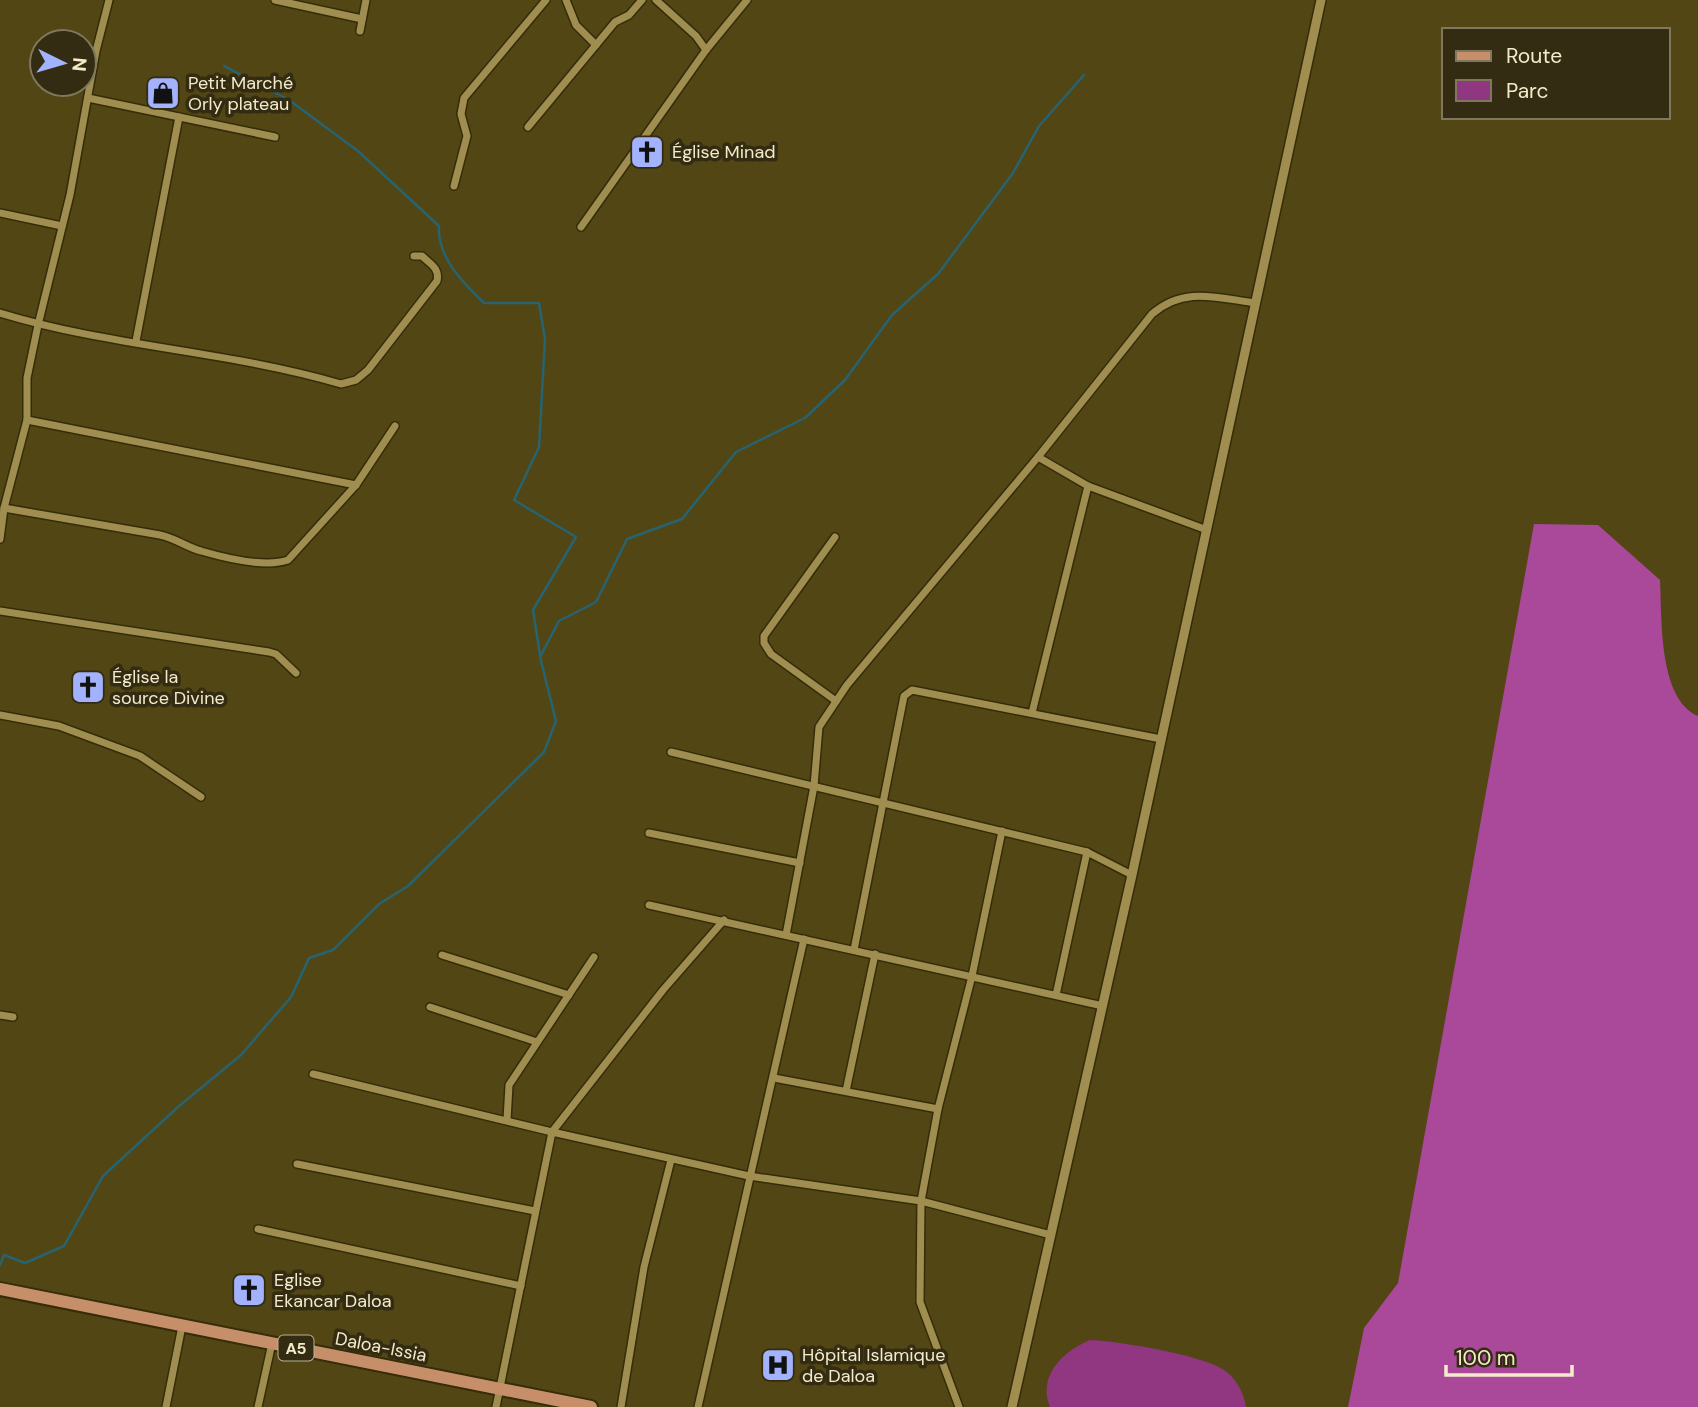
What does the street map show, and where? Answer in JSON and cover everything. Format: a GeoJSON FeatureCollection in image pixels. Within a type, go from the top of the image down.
{"type":"FeatureCollection","features":[{"type":"Feature","properties":{"kind":"main road","name":"Daloa-Issia"},"geometry":{"type":"LineString","coordinates":[[0,1289],[591,1407]]}},
{"type":"Feature","properties":{"kind":"street"},"geometry":{"type":"LineString","coordinates":[[98,43],[109,0]]}},
{"type":"Feature","properties":{"kind":"street"},"geometry":{"type":"LineString","coordinates":[[275,0],[362,19]]}},
{"type":"Feature","properties":{"kind":"street"},"geometry":{"type":"LineString","coordinates":[[359,31],[366,0]]}},
{"type":"Feature","properties":{"kind":"street"},"geometry":{"type":"LineString","coordinates":[[454,186],[467,136],[461,114],[464,98],[546,0]]}},
{"type":"Feature","properties":{"kind":"street"},"geometry":{"type":"LineString","coordinates":[[566,0],[576,25],[596,45]]}},
{"type":"Feature","properties":{"kind":"street"},"geometry":{"type":"LineString","coordinates":[[528,127],[615,22],[629,15],[642,0]]}},
{"type":"Feature","properties":{"kind":"street"},"geometry":{"type":"LineString","coordinates":[[656,0],[695,36],[706,50]]}},
{"type":"Feature","properties":{"kind":"street"},"geometry":{"type":"LineString","coordinates":[[581,227],[706,50],[747,0]]}},
{"type":"Feature","properties":{"kind":"street"},"geometry":{"type":"LineString","coordinates":[[1012,1407],[1132,875],[1321,0]]}},
{"type":"Feature","properties":{"kind":"street"},"geometry":{"type":"LineString","coordinates":[[0,540],[4,508],[27,420],[27,378],[88,98],[275,137]]}},
{"type":"Feature","properties":{"kind":"street"},"geometry":{"type":"LineString","coordinates":[[136,341],[179,117]]}},
{"type":"Feature","properties":{"kind":"street"},"geometry":{"type":"LineString","coordinates":[[0,214],[62,226]]}},
{"type":"Feature","properties":{"kind":"street"},"geometry":{"type":"LineString","coordinates":[[0,313],[38,325],[136,341],[341,384],[356,380],[383,354],[437,281],[438,274],[434,266],[422,256],[414,256]]}},
{"type":"Feature","properties":{"kind":"street"},"geometry":{"type":"LineString","coordinates":[[786,935],[814,786],[819,727],[836,701],[1160,307],[1190,294],[1256,303]]}},
{"type":"Feature","properties":{"kind":"street"},"geometry":{"type":"LineString","coordinates":[[27,420],[356,485]]}},
{"type":"Feature","properties":{"kind":"street"},"geometry":{"type":"LineString","coordinates":[[4,508],[168,537],[199,550],[275,564],[288,559],[356,485],[395,426]]}},
{"type":"Feature","properties":{"kind":"street"},"geometry":{"type":"LineString","coordinates":[[1038,457],[1088,486],[1207,530]]}},
{"type":"Feature","properties":{"kind":"street"},"geometry":{"type":"LineString","coordinates":[[1032,713],[1088,486]]}},
{"type":"Feature","properties":{"kind":"street"},"geometry":{"type":"LineString","coordinates":[[835,537],[764,636],[771,654],[836,701]]}},
{"type":"Feature","properties":{"kind":"street"},"geometry":{"type":"LineString","coordinates":[[0,611],[269,652],[276,654],[296,673]]}},
{"type":"Feature","properties":{"kind":"street"},"geometry":{"type":"LineString","coordinates":[[854,950],[904,696],[912,690],[1161,739]]}},
{"type":"Feature","properties":{"kind":"street"},"geometry":{"type":"LineString","coordinates":[[0,715],[59,726],[141,756],[201,797]]}},
{"type":"Feature","properties":{"kind":"street"},"geometry":{"type":"LineString","coordinates":[[671,752],[1087,852],[1132,875]]}},
{"type":"Feature","properties":{"kind":"street"},"geometry":{"type":"LineString","coordinates":[[959,1407],[920,1302],[921,1201],[1002,831]]}},
{"type":"Feature","properties":{"kind":"street"},"geometry":{"type":"LineString","coordinates":[[649,833],[800,863]]}},
{"type":"Feature","properties":{"kind":"street"},"geometry":{"type":"LineString","coordinates":[[1056,995],[1087,852]]}},
{"type":"Feature","properties":{"kind":"street"},"geometry":{"type":"LineString","coordinates":[[649,905],[1103,1006]]}},
{"type":"Feature","properties":{"kind":"street"},"geometry":{"type":"LineString","coordinates":[[496,1407],[552,1132],[663,990],[724,920]]}},
{"type":"Feature","properties":{"kind":"street"},"geometry":{"type":"LineString","coordinates":[[698,1407],[804,939]]}},
{"type":"Feature","properties":{"kind":"street"},"geometry":{"type":"LineString","coordinates":[[846,1091],[875,954]]}},
{"type":"Feature","properties":{"kind":"street"},"geometry":{"type":"LineString","coordinates":[[442,955],[569,995]]}},
{"type":"Feature","properties":{"kind":"street"},"geometry":{"type":"LineString","coordinates":[[507,1120],[509,1085],[594,957]]}},
{"type":"Feature","properties":{"kind":"street"},"geometry":{"type":"LineString","coordinates":[[430,1007],[537,1042]]}},
{"type":"Feature","properties":{"kind":"street"},"geometry":{"type":"LineString","coordinates":[[0,1015],[13,1017]]}},
{"type":"Feature","properties":{"kind":"street"},"geometry":{"type":"LineString","coordinates":[[313,1074],[671,1160],[749,1176],[921,1201],[1051,1235]]}},
{"type":"Feature","properties":{"kind":"street"},"geometry":{"type":"LineString","coordinates":[[774,1078],[939,1109]]}},
{"type":"Feature","properties":{"kind":"street"},"geometry":{"type":"LineString","coordinates":[[621,1407],[644,1267],[671,1160]]}},
{"type":"Feature","properties":{"kind":"street"},"geometry":{"type":"LineString","coordinates":[[297,1164],[535,1211]]}},
{"type":"Feature","properties":{"kind":"street"},"geometry":{"type":"LineString","coordinates":[[258,1229],[521,1286]]}},
{"type":"Feature","properties":{"kind":"street"},"geometry":{"type":"LineString","coordinates":[[166,1407],[182,1326]]}},
{"type":"Feature","properties":{"kind":"street"},"geometry":{"type":"LineString","coordinates":[[258,1407],[272,1343]]}},
{"type":"Feature","properties":{"kind":"green space"},"geometry":{"type":"Polygon","coordinates":[[[1090,1340],[1159,1350],[1213,1364],[1228,1373],[1236,1382],[1246,1407],[1050,1407],[1047,1385],[1055,1366],[1071,1351],[1090,1340]]]}},
{"type":"Feature","properties":{"kind":"shaded area"},"geometry":{"type":"Polygon","coordinates":[[[1534,524],[1598,525],[1660,580],[1662,635],[1669,675],[1675,693],[1685,707],[1698,716],[1698,1407],[1348,1407],[1364,1328],[1398,1283],[1534,524]]]}},
{"type":"Feature","properties":{"kind":"waterway"},"geometry":{"type":"LineString","coordinates":[[224,66],[289,100],[358,151],[439,226],[439,237],[447,259],[460,278],[484,303],[539,303],[545,339],[539,447],[514,500],[576,537],[533,610],[540,655]]}},
{"type":"Feature","properties":{"kind":"waterway"},"geometry":{"type":"LineString","coordinates":[[0,1265],[4,1255],[25,1263],[64,1246],[103,1176],[178,1107],[241,1055],[291,997],[309,958],[333,950],[379,904],[408,886],[544,752],[556,721],[540,657],[559,621],[596,602],[627,539],[682,519],[736,452],[805,418],[845,380],[892,315],[938,274],[1013,173],[1039,126],[1084,75]]}},
{"type":"Feature","properties":{"kind":"place","name":"Petit Marché Orly plateau"},"geometry":{"type":"Point","coordinates":[163,93]}},
{"type":"Feature","properties":{"kind":"place","name":"Église Minad"},"geometry":{"type":"Point","coordinates":[647,152]}},
{"type":"Feature","properties":{"kind":"place","name":"Église la source Divine"},"geometry":{"type":"Point","coordinates":[88,687]}},
{"type":"Feature","properties":{"kind":"place","name":"Eglise Ekancar Daloa"},"geometry":{"type":"Point","coordinates":[249,1290]}},
{"type":"Feature","properties":{"kind":"place","name":"Hôpital Islamique de Daloa"},"geometry":{"type":"Point","coordinates":[778,1365]}}]}
